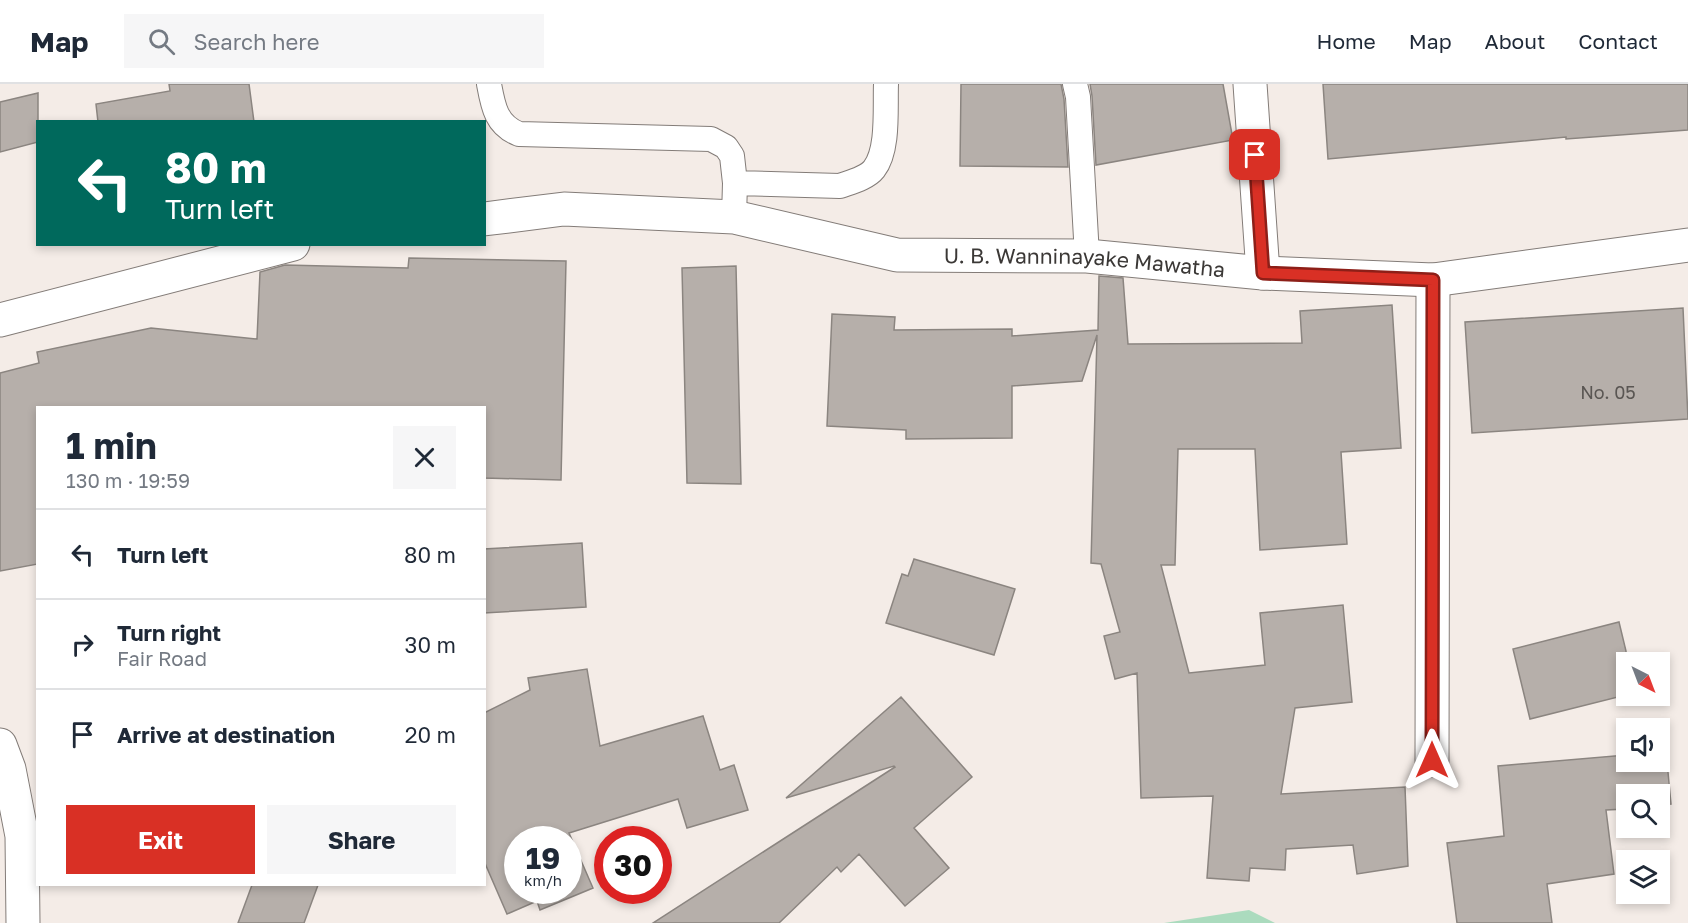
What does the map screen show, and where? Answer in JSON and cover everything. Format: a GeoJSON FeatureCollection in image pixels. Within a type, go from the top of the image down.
{"type":"FeatureCollection","features":[{"type":"Feature","properties":{"kind":"main road"},"geometry":{"type":"LineString","coordinates":[[1250,84],[1263,273]]}},
{"type":"Feature","properties":{"kind":"main road","name":"U. B. Wanninayake Mawatha"},"geometry":{"type":"LineString","coordinates":[[486,219],[564,209],[734,217],[897,255],[1087,256],[1263,273],[1433,280],[1688,245]]}},
{"type":"Feature","properties":{"kind":"main road"},"geometry":{"type":"LineString","coordinates":[[0,320],[285,246]]}},
{"type":"Feature","properties":{"kind":"main road"},"geometry":{"type":"LineString","coordinates":[[1432,760],[1433,280]]}},
{"type":"Feature","properties":{"kind":"main road"},"geometry":{"type":"LineString","coordinates":[[0,745],[9,769],[22,836],[23,923]]}},
{"type":"Feature","properties":{"kind":"lane"},"geometry":{"type":"LineString","coordinates":[[489,84],[493,109],[509,130],[519,134],[711,140],[726,147],[732,156],[735,183],[734,217]]}},
{"type":"Feature","properties":{"kind":"lane"},"geometry":{"type":"LineString","coordinates":[[735,183],[840,186],[873,171],[884,143],[886,84]]}},
{"type":"Feature","properties":{"kind":"lane"},"geometry":{"type":"LineString","coordinates":[[1075,84],[1078,96],[1087,256]]}},
{"type":"Feature","properties":{"kind":"green space"},"geometry":{"type":"Polygon","coordinates":[[[1249,910],[1275,923],[1164,923],[1249,910]]]}},
{"type":"Feature","properties":{"kind":"building"},"geometry":{"type":"Polygon","coordinates":[[[169,84],[249,84],[254,120],[98,120],[96,104],[170,91],[169,84]]]}},
{"type":"Feature","properties":{"kind":"building"},"geometry":{"type":"Polygon","coordinates":[[[961,84],[1061,84],[1068,167],[960,166],[961,84]]]}},
{"type":"Feature","properties":{"kind":"building"},"geometry":{"type":"Polygon","coordinates":[[[1090,84],[1223,84],[1233,140],[1096,165],[1090,84]]]}},
{"type":"Feature","properties":{"kind":"building"},"geometry":{"type":"Polygon","coordinates":[[[1323,84],[1688,84],[1688,130],[1566,139],[1566,137],[1328,159],[1323,84]]]}},
{"type":"Feature","properties":{"kind":"building"},"geometry":{"type":"Polygon","coordinates":[[[38,93],[36,143],[0,152],[0,102],[38,93]]]}},
{"type":"Feature","properties":{"kind":"building"},"geometry":{"type":"Polygon","coordinates":[[[409,258],[566,261],[561,480],[486,478],[486,406],[36,406],[36,564],[0,571],[0,373],[39,363],[37,352],[151,328],[257,339],[260,272],[285,265],[408,268],[409,258]]]}},
{"type":"Feature","properties":{"kind":"building"},"geometry":{"type":"Polygon","coordinates":[[[736,266],[741,484],[687,483],[682,268],[736,266]]]}},
{"type":"Feature","properties":{"kind":"building"},"geometry":{"type":"Polygon","coordinates":[[[1099,276],[1123,278],[1128,344],[1302,343],[1300,311],[1392,305],[1401,448],[1341,452],[1347,544],[1260,550],[1255,449],[1178,449],[1175,565],[1161,565],[1189,673],[1265,665],[1260,613],[1343,605],[1352,702],[1295,708],[1281,794],[1405,787],[1408,866],[1357,874],[1353,845],[1286,849],[1285,870],[1250,868],[1249,881],[1207,878],[1213,796],[1141,798],[1137,673],[1115,679],[1104,636],[1120,632],[1101,564],[1091,563],[1097,335],[1082,381],[1012,386],[1012,438],[906,439],[906,430],[827,426],[832,314],[895,317],[894,330],[1012,329],[1012,336],[1098,330],[1099,276]]]}},
{"type":"Feature","properties":{"kind":"building"},"geometry":{"type":"Polygon","coordinates":[[[1683,308],[1688,419],[1472,433],[1465,322],[1683,308]]]}},
{"type":"Feature","properties":{"kind":"building"},"geometry":{"type":"Polygon","coordinates":[[[582,543],[586,607],[486,613],[486,549],[582,543]]]}},
{"type":"Feature","properties":{"kind":"building"},"geometry":{"type":"Polygon","coordinates":[[[914,559],[1015,589],[994,655],[886,623],[902,574],[908,576],[914,559]]]}},
{"type":"Feature","properties":{"kind":"building"},"geometry":{"type":"Polygon","coordinates":[[[1619,622],[1626,652],[1616,652],[1616,698],[1530,719],[1513,649],[1619,622]]]}},
{"type":"Feature","properties":{"kind":"building"},"geometry":{"type":"Polygon","coordinates":[[[587,669],[600,746],[703,716],[720,770],[734,765],[748,810],[687,828],[678,799],[582,829],[582,826],[504,826],[504,904],[530,904],[507,914],[486,866],[486,712],[530,690],[528,678],[587,669]]]}},
{"type":"Feature","properties":{"kind":"building"},"geometry":{"type":"Polygon","coordinates":[[[901,697],[972,777],[914,828],[949,868],[905,906],[859,854],[841,872],[837,867],[779,923],[653,923],[895,767],[786,798],[901,697]]]}},
{"type":"Feature","properties":{"kind":"building"},"geometry":{"type":"Polygon","coordinates":[[[1616,756],[1616,772],[1668,772],[1669,784],[1616,784],[1616,810],[1606,810],[1614,874],[1547,884],[1552,923],[1457,923],[1447,843],[1504,836],[1498,766],[1616,756]]]}},
{"type":"Feature","properties":{"kind":"building"},"geometry":{"type":"Polygon","coordinates":[[[582,863],[593,888],[582,893],[582,863]]]}},
{"type":"Feature","properties":{"kind":"building"},"geometry":{"type":"Polygon","coordinates":[[[252,886],[318,886],[304,923],[238,923],[252,886]]]}},
{"type":"Feature","properties":{"kind":"building"},"geometry":{"type":"Polygon","coordinates":[[[538,904],[554,904],[540,910],[538,904]]]}},
{"type":"Feature","properties":{"kind":"route"},"geometry":{"type":"LineString","coordinates":[[1255,155],[1263,273],[1433,280],[1432,760]]}}]}
